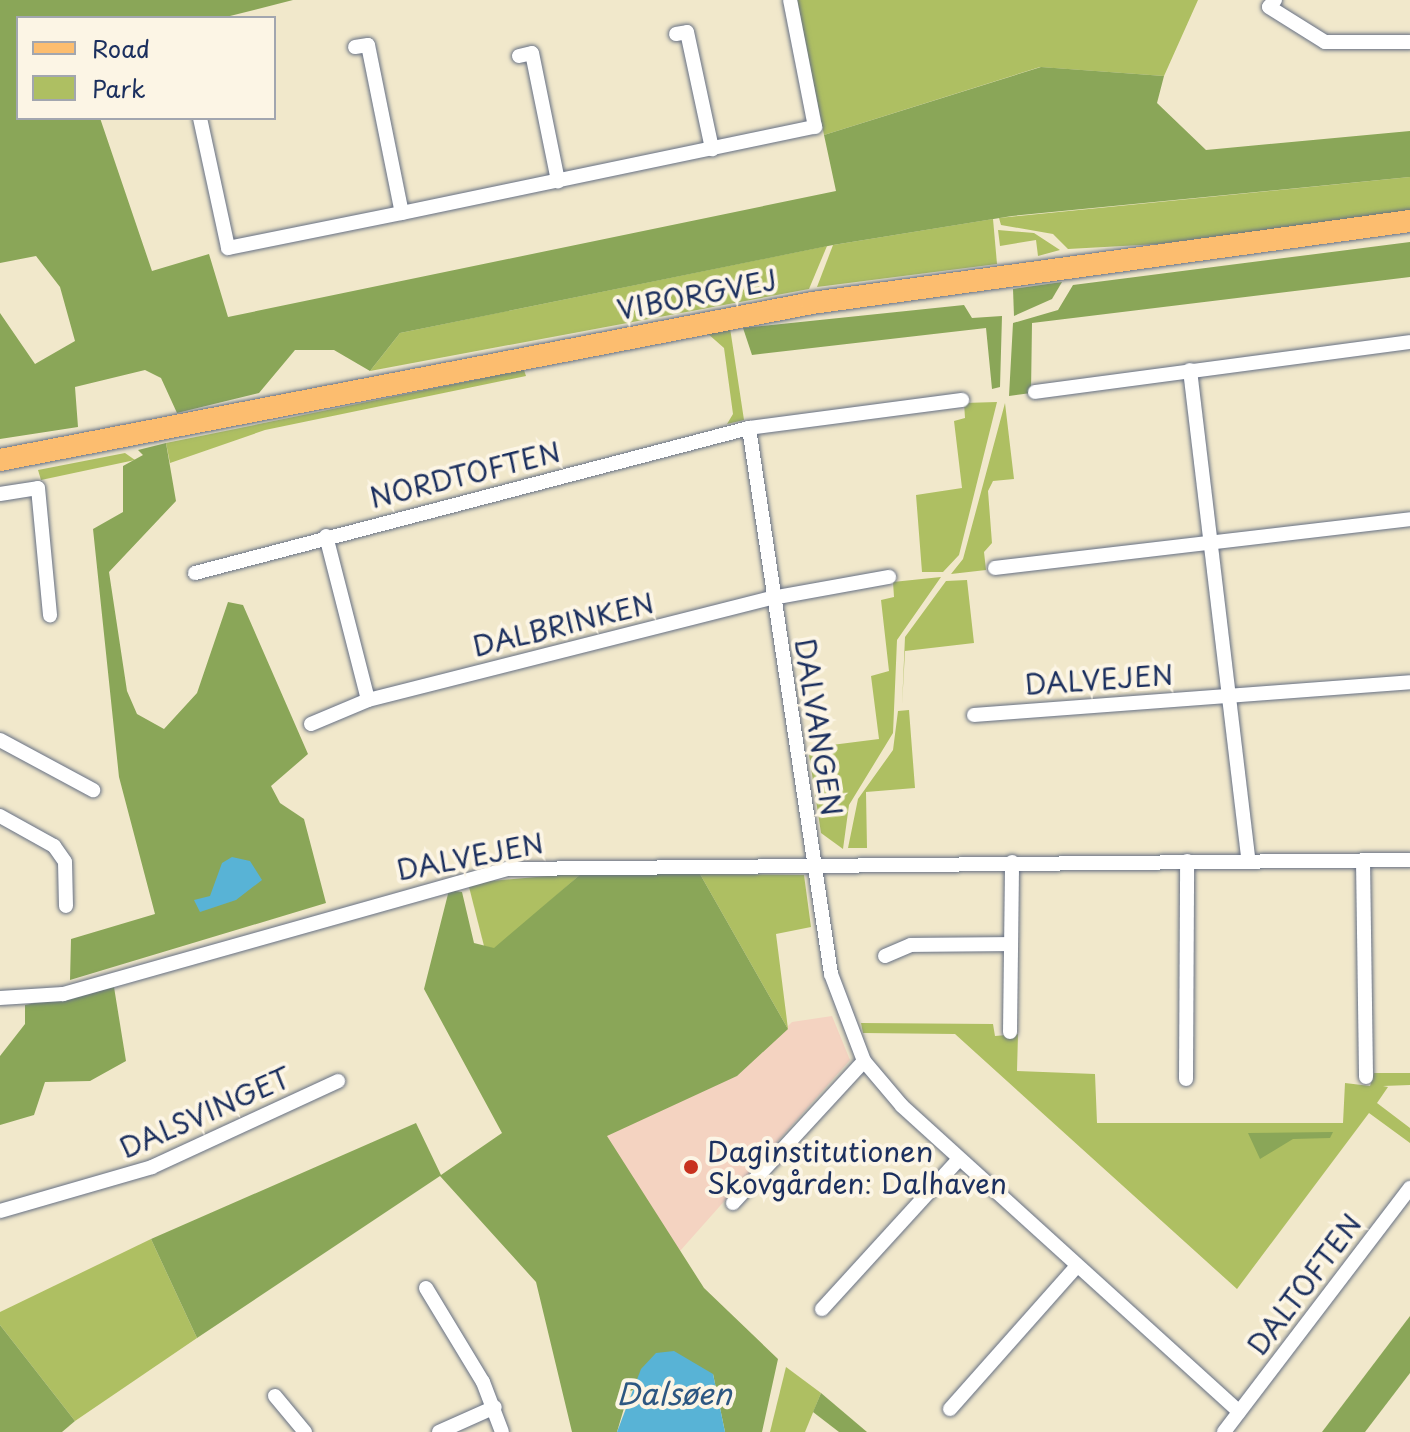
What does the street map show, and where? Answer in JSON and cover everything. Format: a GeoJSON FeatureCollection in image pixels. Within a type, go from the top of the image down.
{"type":"FeatureCollection","features":[{"type":"Feature","properties":{"kind":"main road","name":"VIBORGVEJ"},"geometry":{"type":"LineString","coordinates":[[0,460],[828,300],[1410,221]]}},
{"type":"Feature","properties":{"kind":"street"},"geometry":{"type":"LineString","coordinates":[[200,120],[228,248],[402,213],[815,127],[790,0]]}},
{"type":"Feature","properties":{"kind":"street"},"geometry":{"type":"LineString","coordinates":[[1275,0],[1269,7],[1325,42],[1410,42]]}},
{"type":"Feature","properties":{"kind":"street"},"geometry":{"type":"LineString","coordinates":[[676,34],[687,32],[712,149]]}},
{"type":"Feature","properties":{"kind":"street"},"geometry":{"type":"LineString","coordinates":[[355,47],[368,45],[402,213]]}},
{"type":"Feature","properties":{"kind":"street"},"geometry":{"type":"LineString","coordinates":[[519,56],[532,53],[558,181]]}},
{"type":"Feature","properties":{"kind":"street"},"geometry":{"type":"LineString","coordinates":[[1035,392],[1410,342]]}},
{"type":"Feature","properties":{"kind":"street"},"geometry":{"type":"LineString","coordinates":[[1190,370],[1248,860]]}},
{"type":"Feature","properties":{"kind":"street"},"geometry":{"type":"LineString","coordinates":[[749,428],[962,400]]}},
{"type":"Feature","properties":{"kind":"street","name":"NORDTOFTEN"},"geometry":{"type":"LineString","coordinates":[[195,573],[326,536],[749,428]]}},
{"type":"Feature","properties":{"kind":"street","name":"DALVANGEN"},"geometry":{"type":"LineString","coordinates":[[749,428],[772,598],[815,864]]}},
{"type":"Feature","properties":{"kind":"street"},"geometry":{"type":"LineString","coordinates":[[0,494],[38,488],[50,615]]}},
{"type":"Feature","properties":{"kind":"street"},"geometry":{"type":"LineString","coordinates":[[995,568],[1410,519]]}},
{"type":"Feature","properties":{"kind":"street"},"geometry":{"type":"LineString","coordinates":[[326,536],[368,700]]}},
{"type":"Feature","properties":{"kind":"street"},"geometry":{"type":"LineString","coordinates":[[772,598],[889,577]]}},
{"type":"Feature","properties":{"kind":"street","name":"DALBRINKEN"},"geometry":{"type":"LineString","coordinates":[[311,724],[368,700],[772,598]]}},
{"type":"Feature","properties":{"kind":"street","name":"DALVEJEN"},"geometry":{"type":"LineString","coordinates":[[974,715],[1410,682]]}},
{"type":"Feature","properties":{"kind":"street"},"geometry":{"type":"LineString","coordinates":[[0,740],[93,790]]}},
{"type":"Feature","properties":{"kind":"street"},"geometry":{"type":"LineString","coordinates":[[0,816],[54,846],[65,862],[66,906]]}},
{"type":"Feature","properties":{"kind":"street"},"geometry":{"type":"LineString","coordinates":[[1363,860],[1366,1077]]}},
{"type":"Feature","properties":{"kind":"street","name":"DALVEJEN"},"geometry":{"type":"LineString","coordinates":[[0,998],[63,994],[507,869],[1410,860]]}},
{"type":"Feature","properties":{"kind":"street"},"geometry":{"type":"LineString","coordinates":[[1186,1079],[1187,861]]}},
{"type":"Feature","properties":{"kind":"street"},"geometry":{"type":"LineString","coordinates":[[1010,1032],[1012,862]]}},
{"type":"Feature","properties":{"kind":"street"},"geometry":{"type":"LineString","coordinates":[[815,864],[831,974],[864,1061],[959,1159],[1239,1412]]}},
{"type":"Feature","properties":{"kind":"street"},"geometry":{"type":"LineString","coordinates":[[885,956],[911,945],[1010,944]]}},
{"type":"Feature","properties":{"kind":"street"},"geometry":{"type":"LineString","coordinates":[[733,1203],[864,1061]]}},
{"type":"Feature","properties":{"kind":"street","name":"DALSVINGET"},"geometry":{"type":"LineString","coordinates":[[0,1211],[152,1167],[338,1081]]}},
{"type":"Feature","properties":{"kind":"street"},"geometry":{"type":"LineString","coordinates":[[822,1309],[959,1159]]}},
{"type":"Feature","properties":{"kind":"street","name":"DALTOFTEN"},"geometry":{"type":"LineString","coordinates":[[1224,1432],[1410,1188]]}},
{"type":"Feature","properties":{"kind":"street"},"geometry":{"type":"LineString","coordinates":[[950,1409],[1077,1266]]}},
{"type":"Feature","properties":{"kind":"street"},"geometry":{"type":"LineString","coordinates":[[426,1288],[495,1407],[502,1432]]}},
{"type":"Feature","properties":{"kind":"street"},"geometry":{"type":"LineString","coordinates":[[275,1396],[305,1432]]}},
{"type":"Feature","properties":{"kind":"street"},"geometry":{"type":"LineString","coordinates":[[439,1432],[495,1407]]}},
{"type":"Feature","properties":{"kind":"shaded area","name":"Daginstitutionen Skovgården: Dalhaven"},"geometry":{"type":"Polygon","coordinates":[[[832,1016],[850,1060],[680,1251],[601,1128],[737,1076],[792,1022],[832,1016]]]}},
{"type":"Feature","properties":{"kind":"green space"},"geometry":{"type":"Polygon","coordinates":[[[0,0],[293,0],[230,16],[16,16],[16,120],[101,120],[152,271],[209,254],[228,317],[836,191],[824,135],[1041,67],[1164,76],[1157,103],[1206,150],[1410,131],[1410,177],[1012,216],[833,245],[400,333],[370,371],[334,350],[295,350],[259,393],[177,413],[161,378],[145,370],[75,387],[78,427],[0,439],[0,313],[35,364],[75,341],[60,287],[36,256],[0,263],[0,0]]]}},
{"type":"Feature","properties":{"kind":"green space"},"geometry":{"type":"Polygon","coordinates":[[[796,0],[1198,0],[1164,76],[1040,67],[824,135],[796,0]]]}},
{"type":"Feature","properties":{"kind":"green space"},"geometry":{"type":"Polygon","coordinates":[[[1410,177],[1410,211],[1159,244],[1068,249],[1053,234],[1001,225],[999,218],[1410,177]]]}},
{"type":"Feature","properties":{"kind":"green space"},"geometry":{"type":"Polygon","coordinates":[[[993,219],[997,264],[817,287],[833,245],[993,219]]]}},
{"type":"Feature","properties":{"kind":"green space"},"geometry":{"type":"Polygon","coordinates":[[[998,230],[1034,233],[1060,250],[1038,256],[1036,240],[1000,246],[998,230]]]}},
{"type":"Feature","properties":{"kind":"green space"},"geometry":{"type":"Polygon","coordinates":[[[1410,242],[1410,277],[1032,323],[1031,393],[1009,396],[1013,323],[1058,310],[1073,285],[1410,242]]]}},
{"type":"Feature","properties":{"kind":"green space"},"geometry":{"type":"Polygon","coordinates":[[[827,246],[809,289],[370,371],[400,333],[827,246]]]}},
{"type":"Feature","properties":{"kind":"green space"},"geometry":{"type":"Polygon","coordinates":[[[1062,282],[1052,299],[1014,316],[1013,289],[1062,282]]]}},
{"type":"Feature","properties":{"kind":"green space"},"geometry":{"type":"Polygon","coordinates":[[[964,305],[972,318],[1002,316],[1000,387],[992,389],[986,328],[752,355],[743,328],[964,305]]]}},
{"type":"Feature","properties":{"kind":"green space"},"geometry":{"type":"Polygon","coordinates":[[[730,328],[744,420],[727,424],[733,414],[724,348],[707,333],[730,328]]]}},
{"type":"Feature","properties":{"kind":"green space"},"geometry":{"type":"Polygon","coordinates":[[[524,370],[526,376],[265,430],[170,463],[166,443],[524,370]]]}},
{"type":"Feature","properties":{"kind":"green space"},"geometry":{"type":"Polygon","coordinates":[[[997,402],[959,555],[943,572],[922,572],[916,495],[962,488],[954,421],[965,418],[964,403],[997,402]]]}},
{"type":"Feature","properties":{"kind":"green space"},"geometry":{"type":"Polygon","coordinates":[[[1005,403],[1014,479],[993,481],[988,491],[992,543],[984,552],[986,570],[951,574],[963,559],[1005,403]]]}},
{"type":"Feature","properties":{"kind":"green space"},"geometry":{"type":"Polygon","coordinates":[[[166,443],[176,501],[109,572],[127,691],[137,714],[164,729],[197,693],[228,602],[243,605],[308,754],[271,786],[280,803],[304,819],[326,903],[70,980],[71,939],[155,914],[119,777],[93,529],[123,512],[123,466],[143,455],[138,450],[166,443]]]}},
{"type":"Feature","properties":{"kind":"green space"},"geometry":{"type":"Polygon","coordinates":[[[125,453],[135,460],[41,480],[38,470],[125,453]]]}},
{"type":"Feature","properties":{"kind":"green space"},"geometry":{"type":"Polygon","coordinates":[[[941,577],[897,640],[893,733],[849,805],[843,849],[821,833],[808,748],[879,739],[871,676],[889,671],[881,600],[894,597],[893,582],[941,577]]]}},
{"type":"Feature","properties":{"kind":"green space"},"geometry":{"type":"Polygon","coordinates":[[[967,580],[974,643],[905,651],[902,706],[905,637],[946,581],[967,580]]]}},
{"type":"Feature","properties":{"kind":"green space"},"geometry":{"type":"Polygon","coordinates":[[[909,710],[915,788],[866,792],[867,848],[848,848],[858,799],[893,750],[898,711],[909,710]]]}},
{"type":"Feature","properties":{"kind":"green space"},"geometry":{"type":"Polygon","coordinates":[[[582,873],[495,949],[484,946],[468,883],[582,873]]]}},
{"type":"Feature","properties":{"kind":"green space"},"geometry":{"type":"Polygon","coordinates":[[[582,873],[700,874],[788,1029],[737,1076],[607,1136],[704,1288],[778,1359],[762,1432],[725,1432],[713,1374],[629,1391],[617,1432],[572,1432],[536,1282],[440,1176],[197,1338],[151,1239],[416,1123],[441,1175],[502,1133],[424,989],[449,890],[462,892],[474,943],[494,948],[582,873]]]}},
{"type":"Feature","properties":{"kind":"green space"},"geometry":{"type":"Polygon","coordinates":[[[700,874],[804,875],[811,927],[776,934],[788,1029],[700,874]]]}},
{"type":"Feature","properties":{"kind":"green space"},"geometry":{"type":"Polygon","coordinates":[[[114,987],[126,1061],[90,1081],[45,1082],[34,1115],[0,1125],[0,1056],[25,1024],[25,1005],[114,987]]]}},
{"type":"Feature","properties":{"kind":"green space"},"geometry":{"type":"Polygon","coordinates":[[[861,1023],[993,1024],[995,1036],[1018,1034],[1017,1071],[1095,1074],[1097,1123],[1343,1123],[1345,1083],[1370,1086],[1374,1073],[1410,1073],[1410,1085],[1383,1086],[1388,1087],[1377,1103],[1410,1128],[1410,1143],[1369,1113],[1237,1289],[955,1034],[863,1033],[861,1023]]]}},
{"type":"Feature","properties":{"kind":"green space"},"geometry":{"type":"Polygon","coordinates":[[[1333,1132],[1330,1138],[1293,1139],[1260,1159],[1248,1133],[1333,1132]]]}},
{"type":"Feature","properties":{"kind":"green space"},"geometry":{"type":"Polygon","coordinates":[[[151,1239],[197,1338],[75,1421],[0,1325],[0,1312],[151,1239]]]}},
{"type":"Feature","properties":{"kind":"green space"},"geometry":{"type":"Polygon","coordinates":[[[1410,1316],[1410,1373],[1365,1432],[1322,1432],[1410,1316]]]}},
{"type":"Feature","properties":{"kind":"green space"},"geometry":{"type":"Polygon","coordinates":[[[0,1325],[75,1421],[62,1432],[0,1432],[0,1325]]]}},
{"type":"Feature","properties":{"kind":"green space"},"geometry":{"type":"Polygon","coordinates":[[[786,1367],[821,1393],[805,1432],[770,1432],[786,1367]]]}},
{"type":"Feature","properties":{"kind":"green space"},"geometry":{"type":"Polygon","coordinates":[[[821,1393],[867,1432],[839,1432],[813,1412],[821,1393]]]}},
{"type":"Feature","properties":{"kind":"water"},"geometry":{"type":"Polygon","coordinates":[[[232,857],[250,861],[262,880],[236,900],[200,912],[194,900],[210,896],[222,863],[232,857]]]}},
{"type":"Feature","properties":{"kind":"water","name":"Dalsøen"},"geometry":{"type":"Polygon","coordinates":[[[674,1351],[713,1374],[725,1432],[617,1432],[641,1369],[656,1353],[674,1351]]]}},
{"type":"Feature","properties":{"kind":"place","name":"Daginstitutionen Skovgården: Dalhaven"},"geometry":{"type":"Point","coordinates":[691,1167]}}]}
